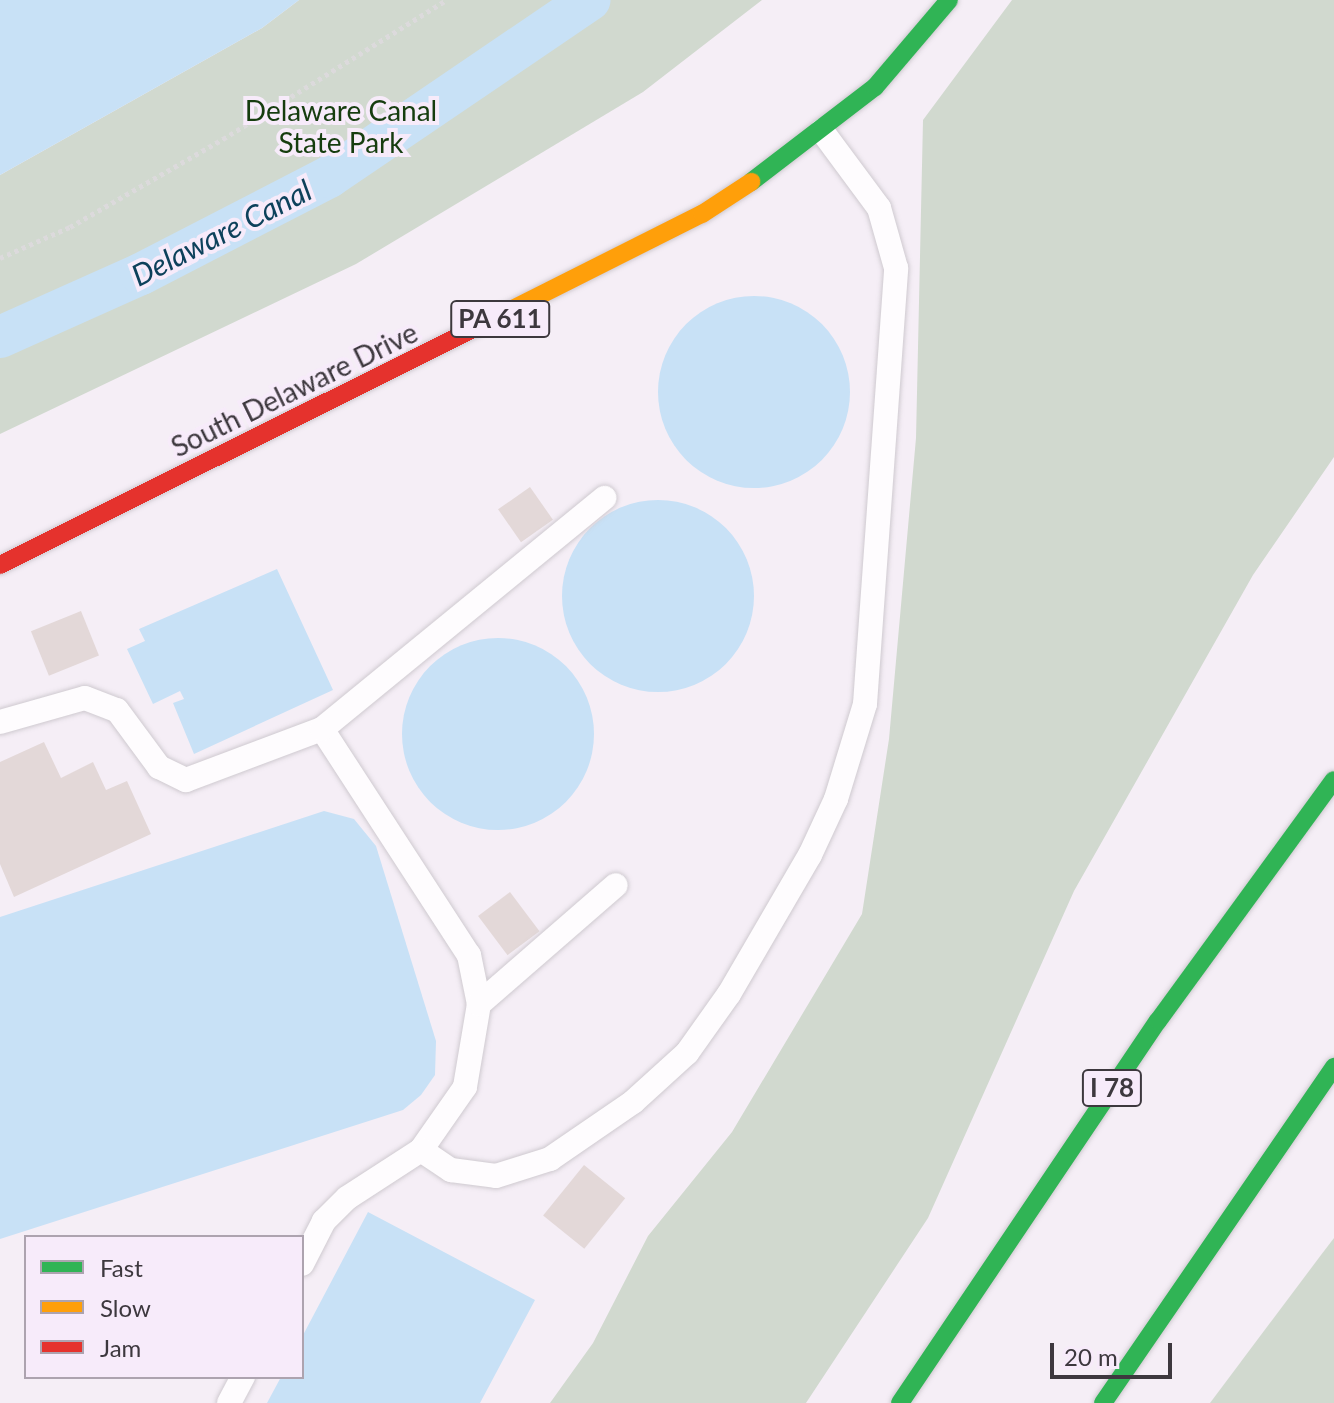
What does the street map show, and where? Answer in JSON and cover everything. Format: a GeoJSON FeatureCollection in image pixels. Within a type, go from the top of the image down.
{"type":"FeatureCollection","features":[{"type":"Feature","properties":{"kind":"highway","name":"South Delaware Drive"},"geometry":{"type":"LineString","coordinates":[[0,565],[592,273],[731,197],[822,131],[875,87],[949,0]]}},
{"type":"Feature","properties":{"kind":"highway","name":"I 78"},"geometry":{"type":"LineString","coordinates":[[900,1403],[1158,1021],[1334,780]]}},
{"type":"Feature","properties":{"kind":"highway"},"geometry":{"type":"LineString","coordinates":[[1103,1403],[1334,1067]]}},
{"type":"Feature","properties":{"kind":"lane"},"geometry":{"type":"LineString","coordinates":[[421,1150],[451,1170],[496,1176],[550,1159],[633,1102],[687,1053],[729,994],[810,855],[836,799],[865,704],[896,268],[879,208],[822,131]]}},
{"type":"Feature","properties":{"kind":"lane"},"geometry":{"type":"LineString","coordinates":[[0,722],[85,698],[117,710],[159,767],[186,780],[322,729],[604,498]]}},
{"type":"Feature","properties":{"kind":"lane"},"geometry":{"type":"LineString","coordinates":[[304,1260],[324,1221],[347,1198],[421,1150],[465,1087],[479,1004],[469,955],[322,729]]}},
{"type":"Feature","properties":{"kind":"lane"},"geometry":{"type":"LineString","coordinates":[[479,1004],[616,885]]}},
{"type":"Feature","properties":{"kind":"lane"},"geometry":{"type":"LineString","coordinates":[[229,1403],[242,1379]]}},
{"type":"Feature","properties":{"kind":"path"},"geometry":{"type":"LineString","coordinates":[[0,258],[70,227],[223,139],[446,0]]}},
{"type":"Feature","properties":{"kind":"green space","name":"Delaware Canal State Park"},"geometry":{"type":"Polygon","coordinates":[[[299,0],[762,0],[643,92],[356,264],[0,434],[0,175],[262,28],[299,0]]]}},
{"type":"Feature","properties":{"kind":"green space"},"geometry":{"type":"Polygon","coordinates":[[[1012,0],[1334,0],[1334,457],[1253,575],[1074,891],[928,1218],[806,1403],[550,1403],[593,1343],[648,1236],[732,1132],[862,914],[889,739],[916,438],[923,120],[1012,0]]]}},
{"type":"Feature","properties":{"kind":"green space"},"geometry":{"type":"Polygon","coordinates":[[[1334,1238],[1334,1403],[1210,1403],[1321,1255],[1334,1238]]]}},
{"type":"Feature","properties":{"kind":"water"},"geometry":{"type":"Polygon","coordinates":[[[0,0],[299,0],[262,28],[0,175],[0,0]]]}},
{"type":"Feature","properties":{"kind":"water"},"geometry":{"type":"Polygon","coordinates":[[[754,296],[791,303],[822,324],[843,355],[850,392],[843,429],[822,460],[791,481],[754,488],[717,481],[686,460],[665,429],[658,392],[665,355],[686,324],[717,303],[754,296]]]}},
{"type":"Feature","properties":{"kind":"water"},"geometry":{"type":"Polygon","coordinates":[[[658,500],[677,501],[695,507],[726,528],[747,559],[753,577],[753,615],[747,633],[726,664],[695,685],[677,691],[658,692],[639,691],[621,685],[590,664],[569,633],[563,615],[562,596],[563,577],[569,559],[590,528],[621,507],[639,501],[658,500]]]}},
{"type":"Feature","properties":{"kind":"water"},"geometry":{"type":"Polygon","coordinates":[[[277,569],[333,690],[194,754],[173,703],[184,699],[180,691],[153,704],[127,649],[145,641],[139,629],[277,569]]]}},
{"type":"Feature","properties":{"kind":"water"},"geometry":{"type":"Polygon","coordinates":[[[498,638],[517,639],[535,645],[566,666],[587,697],[593,715],[593,753],[587,771],[566,802],[535,823],[517,829],[498,830],[479,829],[461,823],[430,802],[409,771],[403,753],[402,734],[403,715],[409,697],[430,666],[461,645],[479,639],[498,638]]]}},
{"type":"Feature","properties":{"kind":"water"},"geometry":{"type":"Polygon","coordinates":[[[324,811],[354,819],[376,846],[436,1041],[435,1075],[421,1095],[403,1110],[0,1239],[0,917],[324,811]]]}},
{"type":"Feature","properties":{"kind":"water"},"geometry":{"type":"Polygon","coordinates":[[[368,1212],[535,1300],[480,1403],[267,1403],[280,1379],[304,1379],[304,1333],[368,1212]]]}},
{"type":"Feature","properties":{"kind":"building"},"geometry":{"type":"Polygon","coordinates":[[[530,487],[553,520],[521,542],[498,509],[530,487]]]}},
{"type":"Feature","properties":{"kind":"building"},"geometry":{"type":"Polygon","coordinates":[[[81,611],[99,656],[49,676],[31,631],[81,611]]]}},
{"type":"Feature","properties":{"kind":"building"},"geometry":{"type":"Polygon","coordinates":[[[44,742],[61,778],[93,762],[106,790],[127,781],[151,834],[14,897],[0,864],[0,762],[44,742]]]}},
{"type":"Feature","properties":{"kind":"building"},"geometry":{"type":"Polygon","coordinates":[[[510,892],[539,931],[508,955],[478,916],[510,892]]]}},
{"type":"Feature","properties":{"kind":"building"},"geometry":{"type":"Polygon","coordinates":[[[584,1165],[625,1198],[584,1249],[543,1216],[584,1165]]]}},
{"type":"Feature","properties":{"kind":"waterway","name":"Delaware Canal"},"geometry":{"type":"LineString","coordinates":[[0,337],[141,274],[329,177],[589,0]]}},
{"type":"Feature","properties":{"kind":"traffic: fast"},"geometry":{"type":"LineString","coordinates":[[751,182],[875,87],[949,0]]}},
{"type":"Feature","properties":{"kind":"traffic: fast"},"geometry":{"type":"LineString","coordinates":[[900,1403],[1158,1021],[1334,780]]}},
{"type":"Feature","properties":{"kind":"traffic: fast"},"geometry":{"type":"LineString","coordinates":[[1103,1403],[1334,1067]]}},
{"type":"Feature","properties":{"kind":"traffic: slow"},"geometry":{"type":"LineString","coordinates":[[475,328],[702,214],[751,182]]}},
{"type":"Feature","properties":{"kind":"traffic: jam"},"geometry":{"type":"LineString","coordinates":[[0,565],[475,328]]}}]}
